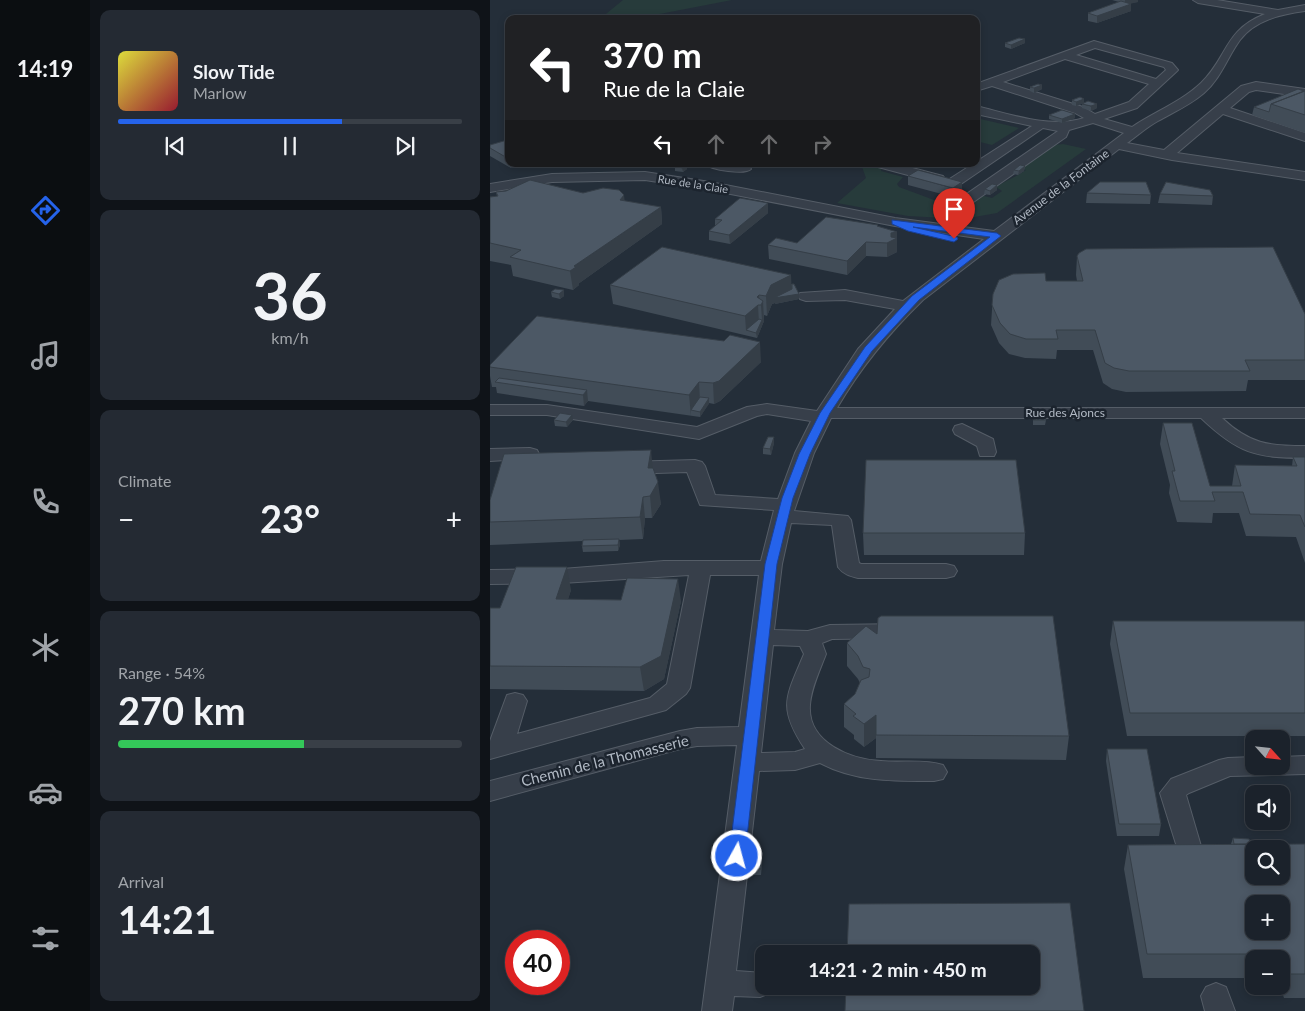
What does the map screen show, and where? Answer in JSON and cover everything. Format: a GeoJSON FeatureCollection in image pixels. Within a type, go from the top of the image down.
{"type":"FeatureCollection","features":[{"type":"Feature","properties":{"kind":"street"},"geometry":{"type":"LineString","coordinates":[[1198,0],[1278,13]]}},
{"type":"Feature","properties":{"kind":"street"},"geometry":{"type":"LineString","coordinates":[[1284,0],[1301,8]]}},
{"type":"Feature","properties":{"kind":"street","name":"Avenue de la Fontaine"},"geometry":{"type":"LineString","coordinates":[[719,997],[771,568],[784,510],[798,469],[824,415],[854,368],[907,307],[978,249],[1117,144],[1152,119],[1190,99],[1213,76],[1240,34],[1247,28],[1278,13],[1301,8]]}},
{"type":"Feature","properties":{"kind":"street"},"geometry":{"type":"LineString","coordinates":[[980,86],[1094,44],[1171,67],[1172,70],[1132,105],[1094,119],[1061,127],[980,111]]}},
{"type":"Feature","properties":{"kind":"street"},"geometry":{"type":"LineString","coordinates":[[1065,55],[1158,83]]}},
{"type":"Feature","properties":{"kind":"street"},"geometry":{"type":"LineString","coordinates":[[992,82],[1079,110],[1112,127],[1135,132]]}},
{"type":"Feature","properties":{"kind":"street"},"geometry":{"type":"LineString","coordinates":[[1166,155],[1245,89],[1256,86],[1305,93]]}},
{"type":"Feature","properties":{"kind":"street"},"geometry":{"type":"LineString","coordinates":[[1221,109],[1305,137]]}},
{"type":"Feature","properties":{"kind":"street"},"geometry":{"type":"LineString","coordinates":[[980,165],[1037,128],[1039,124]]}},
{"type":"Feature","properties":{"kind":"street"},"geometry":{"type":"LineString","coordinates":[[958,207],[1062,134],[1064,131],[1061,127]]}},
{"type":"Feature","properties":{"kind":"street"},"geometry":{"type":"LineString","coordinates":[[1117,144],[1166,155],[1305,176]]}},
{"type":"Feature","properties":{"kind":"street"},"geometry":{"type":"LineString","coordinates":[[663,178],[669,171],[669,167]]}},
{"type":"Feature","properties":{"kind":"street"},"geometry":{"type":"LineString","coordinates":[[731,167],[744,169]]}},
{"type":"Feature","properties":{"kind":"street"},"geometry":{"type":"LineString","coordinates":[[894,167],[981,190]]}},
{"type":"Feature","properties":{"kind":"street"},"geometry":{"type":"LineString","coordinates":[[953,183],[977,167]]}},
{"type":"Feature","properties":{"kind":"street","name":"Rue de la Claie"},"geometry":{"type":"LineString","coordinates":[[490,188],[552,178],[622,175],[663,178],[895,222],[997,236]]}},
{"type":"Feature","properties":{"kind":"street","name":"Rue de la Claie"},"geometry":{"type":"LineString","coordinates":[[895,222],[911,229],[954,239],[978,249]]}},
{"type":"Feature","properties":{"kind":"street"},"geometry":{"type":"LineString","coordinates":[[806,296],[836,293],[907,307]]}},
{"type":"Feature","properties":{"kind":"street","name":"Rue des Ajoncs"},"geometry":{"type":"LineString","coordinates":[[490,410],[547,410],[699,433],[753,411],[767,409],[958,426],[1206,413],[1305,413]]}},
{"type":"Feature","properties":{"kind":"street"},"geometry":{"type":"LineString","coordinates":[[1206,413],[1238,441],[1248,446],[1271,451],[1305,452]]}},
{"type":"Feature","properties":{"kind":"street"},"geometry":{"type":"LineString","coordinates":[[958,426],[986,443],[987,452]]}},
{"type":"Feature","properties":{"kind":"street"},"geometry":{"type":"LineString","coordinates":[[490,455],[530,454],[528,463],[536,469]]}},
{"type":"Feature","properties":{"kind":"street"},"geometry":{"type":"LineString","coordinates":[[606,468],[695,466],[707,501],[784,510],[841,520],[849,567],[858,571],[946,571]]}},
{"type":"Feature","properties":{"kind":"street"},"geometry":{"type":"LineString","coordinates":[[490,577],[562,576],[664,568],[771,568]]}},
{"type":"Feature","properties":{"kind":"street"},"geometry":{"type":"LineString","coordinates":[[495,748],[658,704],[678,688],[701,568]]}},
{"type":"Feature","properties":{"kind":"street"},"geometry":{"type":"LineString","coordinates":[[763,637],[809,639],[830,632],[925,631]]}},
{"type":"Feature","properties":{"kind":"street"},"geometry":{"type":"LineString","coordinates":[[809,639],[815,654],[798,706],[798,716],[813,744],[835,761],[857,769],[934,772]]}},
{"type":"Feature","properties":{"kind":"street"},"geometry":{"type":"LineString","coordinates":[[495,748],[515,701]]}},
{"type":"Feature","properties":{"kind":"street","name":"Chemin de la Thomasserie"},"geometry":{"type":"LineString","coordinates":[[490,791],[680,740],[750,736]]}},
{"type":"Feature","properties":{"kind":"street"},"geometry":{"type":"LineString","coordinates":[[747,762],[795,761],[824,753]]}},
{"type":"Feature","properties":{"kind":"street"},"geometry":{"type":"LineString","coordinates":[[1290,766],[1305,766]]}},
{"type":"Feature","properties":{"kind":"street"},"geometry":{"type":"LineString","coordinates":[[1190,853],[1173,793],[1180,786],[1228,767],[1245,767]]}},
{"type":"Feature","properties":{"kind":"street"},"geometry":{"type":"LineString","coordinates":[[719,997],[755,986]]}},
{"type":"Feature","properties":{"kind":"green space"},"geometry":{"type":"Polygon","coordinates":[[[623,0],[732,0],[654,15],[605,15],[623,0]]]}},
{"type":"Feature","properties":{"kind":"green space"},"geometry":{"type":"Polygon","coordinates":[[[980,119],[1019,128],[992,145],[980,142],[980,119]]]}},
{"type":"Feature","properties":{"kind":"green space"},"geometry":{"type":"Polygon","coordinates":[[[1063,144],[1086,149],[997,213],[963,219],[908,216],[837,203],[866,178],[862,167],[879,167],[882,168],[881,171],[903,177],[897,184],[899,187],[953,207],[980,195],[992,198],[1002,191],[996,187],[1026,170],[1020,168],[1054,145],[1063,144]]]}},
{"type":"Feature","properties":{"kind":"building"},"geometry":{"type":"Polygon","coordinates":[[[1121,1],[1131,4],[1097,16],[1088,13],[1121,1]]]}},
{"type":"Feature","properties":{"kind":"building"},"geometry":{"type":"Polygon","coordinates":[[[1019,38],[1025,39],[1011,45],[1005,43],[1019,38]]]}},
{"type":"Feature","properties":{"kind":"building"},"geometry":{"type":"Polygon","coordinates":[[[1038,84],[1042,85],[1034,88],[1030,87],[1038,84]]]}},
{"type":"Feature","properties":{"kind":"building"},"geometry":{"type":"Polygon","coordinates":[[[1298,89],[1304,91],[1271,104],[1269,112],[1254,107],[1298,89]]]}},
{"type":"Feature","properties":{"kind":"building"},"geometry":{"type":"Polygon","coordinates":[[[1305,91],[1305,115],[1271,104],[1305,91]]]}},
{"type":"Feature","properties":{"kind":"building"},"geometry":{"type":"Polygon","coordinates":[[[1080,97],[1084,99],[1076,102],[1072,100],[1080,97]]]}},
{"type":"Feature","properties":{"kind":"building"},"geometry":{"type":"Polygon","coordinates":[[[1088,101],[1097,104],[1091,106],[1082,104],[1088,101]]]}},
{"type":"Feature","properties":{"kind":"building"},"geometry":{"type":"Polygon","coordinates":[[[1062,110],[1075,114],[1062,119],[1049,115],[1062,110]]]}},
{"type":"Feature","properties":{"kind":"building"},"geometry":{"type":"Polygon","coordinates":[[[505,141],[505,157],[490,148],[490,145],[505,141]]]}},
{"type":"Feature","properties":{"kind":"building"},"geometry":{"type":"Polygon","coordinates":[[[1020,165],[1025,166],[1019,171],[1014,170],[1020,165]]]}},
{"type":"Feature","properties":{"kind":"building"},"geometry":{"type":"Polygon","coordinates":[[[918,170],[962,182],[953,188],[908,176],[918,170]]]}},
{"type":"Feature","properties":{"kind":"building"},"geometry":{"type":"Polygon","coordinates":[[[530,180],[583,193],[603,188],[619,190],[624,195],[620,200],[661,207],[574,266],[576,267],[570,271],[510,257],[521,250],[490,243],[490,197],[498,196],[496,192],[506,191],[530,180]]]}},
{"type":"Feature","properties":{"kind":"building"},"geometry":{"type":"Polygon","coordinates":[[[1100,182],[1146,182],[1151,195],[1087,193],[1100,182]]]}},
{"type":"Feature","properties":{"kind":"building"},"geometry":{"type":"Polygon","coordinates":[[[1166,182],[1210,190],[1213,196],[1160,194],[1166,182]]]}},
{"type":"Feature","properties":{"kind":"building"},"geometry":{"type":"Polygon","coordinates":[[[992,184],[997,185],[990,191],[985,189],[992,184]]]}},
{"type":"Feature","properties":{"kind":"building"},"geometry":{"type":"Polygon","coordinates":[[[740,198],[768,203],[729,235],[709,231],[722,220],[715,219],[740,198]]]}},
{"type":"Feature","properties":{"kind":"building"},"geometry":{"type":"Polygon","coordinates":[[[826,217],[878,225],[897,232],[891,233],[891,237],[897,238],[887,243],[866,242],[847,261],[768,245],[776,238],[797,243],[826,217]]]}},
{"type":"Feature","properties":{"kind":"building"},"geometry":{"type":"Polygon","coordinates":[[[662,247],[791,275],[771,285],[766,296],[759,295],[757,297],[763,301],[761,305],[758,305],[745,316],[610,285],[662,247]]]}},
{"type":"Feature","properties":{"kind":"building"},"geometry":{"type":"Polygon","coordinates":[[[1273,247],[1305,314],[1305,360],[1245,360],[1250,371],[1129,371],[1114,368],[1105,363],[1095,330],[1056,330],[1058,339],[1026,339],[1010,334],[1000,323],[992,305],[993,294],[999,280],[1013,274],[1045,273],[1046,281],[1083,281],[1077,256],[1086,249],[1273,247]]]}},
{"type":"Feature","properties":{"kind":"building"},"geometry":{"type":"Polygon","coordinates":[[[792,284],[794,284],[799,294],[774,298],[792,289],[792,284]]]}},
{"type":"Feature","properties":{"kind":"building"},"geometry":{"type":"Polygon","coordinates":[[[555,289],[564,290],[559,294],[551,292],[555,289]]]}},
{"type":"Feature","properties":{"kind":"building"},"geometry":{"type":"Polygon","coordinates":[[[537,316],[724,341],[730,335],[760,342],[719,381],[713,383],[699,382],[689,395],[490,367],[537,316]]]}},
{"type":"Feature","properties":{"kind":"building"},"geometry":{"type":"Polygon","coordinates":[[[759,319],[762,320],[756,333],[746,330],[759,319]]]}},
{"type":"Feature","properties":{"kind":"building"},"geometry":{"type":"Polygon","coordinates":[[[499,378],[587,390],[583,395],[495,382],[499,378]]]}},
{"type":"Feature","properties":{"kind":"building"},"geometry":{"type":"Polygon","coordinates":[[[700,397],[709,398],[700,412],[691,410],[700,397]]]}},
{"type":"Feature","properties":{"kind":"building"},"geometry":{"type":"Polygon","coordinates":[[[560,413],[572,415],[566,422],[554,420],[560,413]]]}},
{"type":"Feature","properties":{"kind":"building"},"geometry":{"type":"Polygon","coordinates":[[[1033,416],[1045,416],[1046,420],[1033,420],[1033,416]]]}},
{"type":"Feature","properties":{"kind":"building"},"geometry":{"type":"Polygon","coordinates":[[[1163,423],[1192,423],[1210,486],[1241,486],[1235,465],[1297,466],[1293,457],[1305,457],[1305,527],[1300,515],[1250,514],[1243,492],[1212,492],[1215,501],[1180,501],[1172,471],[1175,471],[1163,423]]]}},
{"type":"Feature","properties":{"kind":"building"},"geometry":{"type":"Polygon","coordinates":[[[768,437],[774,437],[770,449],[763,448],[768,437]]]}},
{"type":"Feature","properties":{"kind":"building"},"geometry":{"type":"Polygon","coordinates":[[[651,450],[648,468],[653,468],[658,482],[650,496],[643,497],[640,517],[490,522],[490,500],[504,454],[651,450]]]}},
{"type":"Feature","properties":{"kind":"building"},"geometry":{"type":"Polygon","coordinates":[[[866,460],[1016,460],[1025,533],[863,533],[866,460]]]}},
{"type":"Feature","properties":{"kind":"building"},"geometry":{"type":"Polygon","coordinates":[[[619,539],[618,545],[582,546],[583,540],[619,539]]]}},
{"type":"Feature","properties":{"kind":"building"},"geometry":{"type":"Polygon","coordinates":[[[516,567],[567,567],[556,599],[621,600],[627,578],[678,579],[661,656],[640,667],[490,666],[490,608],[500,608],[516,567]]]}},
{"type":"Feature","properties":{"kind":"building"},"geometry":{"type":"Polygon","coordinates":[[[881,616],[1053,616],[1069,736],[876,735],[876,715],[864,724],[853,716],[856,714],[844,704],[855,694],[861,680],[869,677],[870,669],[863,667],[858,656],[847,643],[866,626],[877,634],[878,618],[881,616]]]}},
{"type":"Feature","properties":{"kind":"building"},"geometry":{"type":"Polygon","coordinates":[[[1113,621],[1305,621],[1305,713],[1130,713],[1113,621]]]}},
{"type":"Feature","properties":{"kind":"building"},"geometry":{"type":"Polygon","coordinates":[[[1107,749],[1147,749],[1161,824],[1119,824],[1107,749]]]}},
{"type":"Feature","properties":{"kind":"building"},"geometry":{"type":"Polygon","coordinates":[[[1233,838],[1249,840],[1245,840],[1245,844],[1234,844],[1233,838]]]}},
{"type":"Feature","properties":{"kind":"building"},"geometry":{"type":"Polygon","coordinates":[[[1245,844],[1245,885],[1290,885],[1290,844],[1305,844],[1305,974],[1290,974],[1290,950],[1245,950],[1245,954],[1147,954],[1128,845],[1245,844]]]}},
{"type":"Feature","properties":{"kind":"building"},"geometry":{"type":"Polygon","coordinates":[[[762,857],[761,869],[754,869],[755,858],[762,857]]]}},
{"type":"Feature","properties":{"kind":"building"},"geometry":{"type":"Polygon","coordinates":[[[1070,903],[1084,1011],[845,1011],[846,995],[1040,995],[1040,945],[847,945],[849,904],[1070,903]]]}},
{"type":"Feature","properties":{"kind":"route"},"geometry":{"type":"LineString","coordinates":[[737,856],[771,564],[774,547],[798,469],[810,440],[839,390],[884,331],[916,298],[997,236],[918,223],[895,222],[911,229],[954,239]]}}]}
